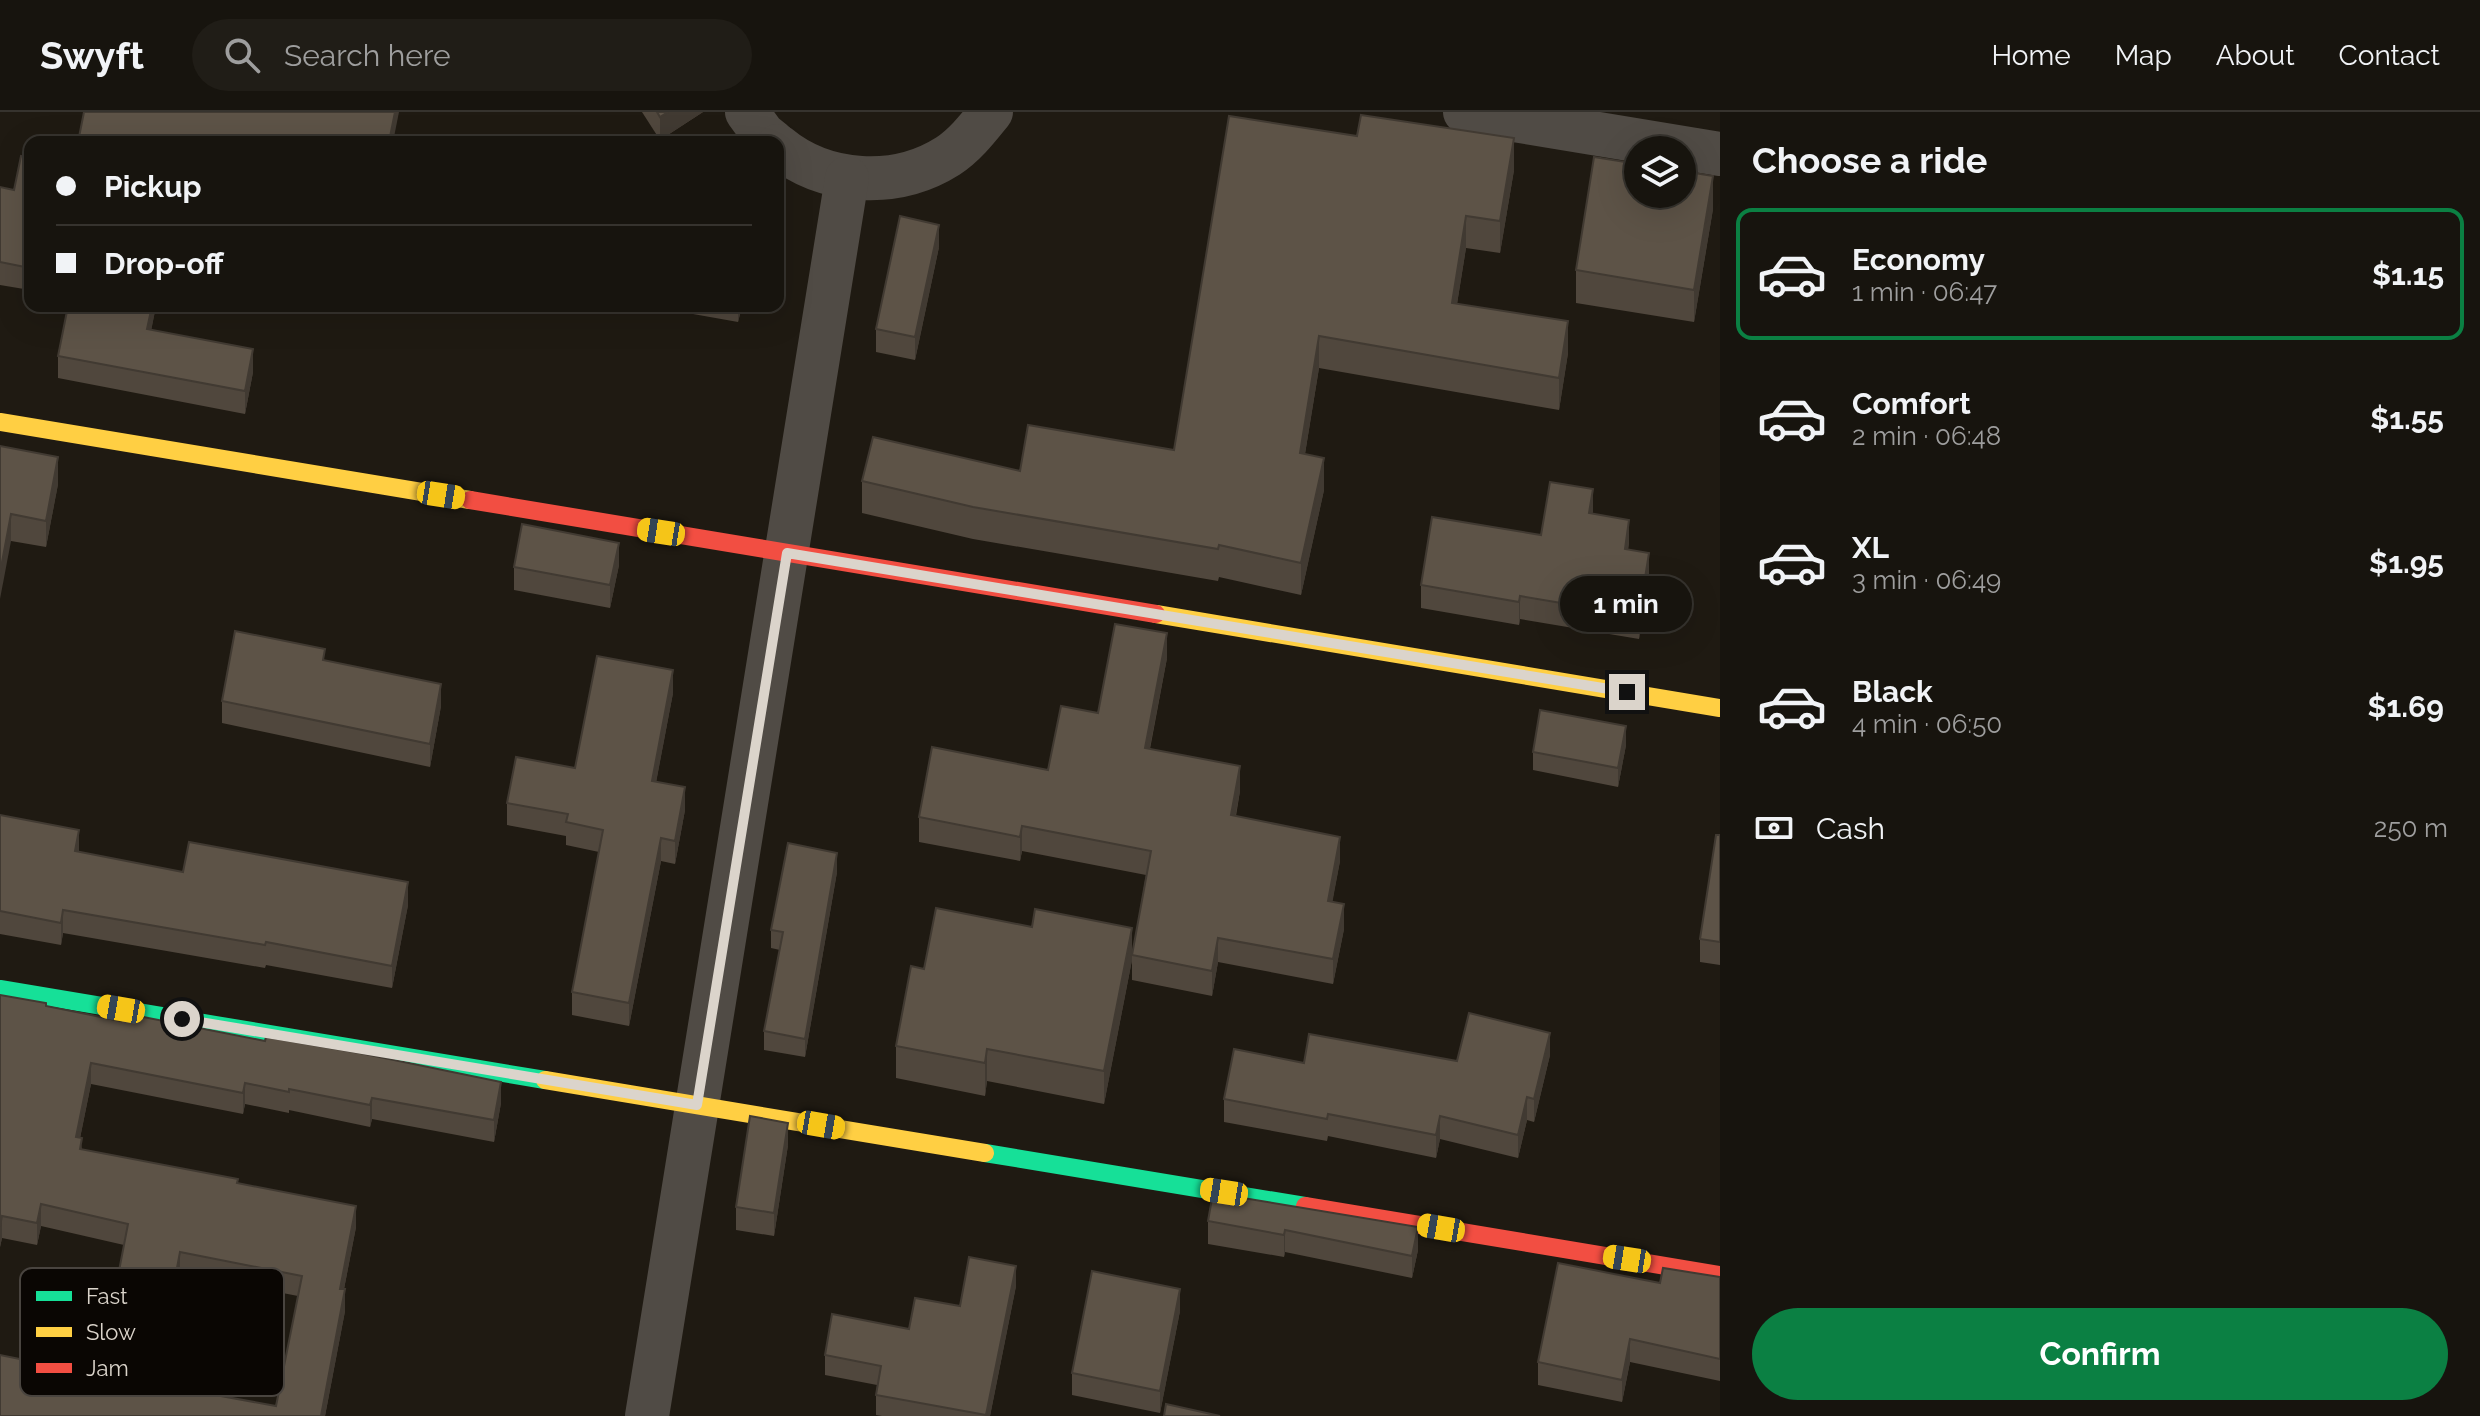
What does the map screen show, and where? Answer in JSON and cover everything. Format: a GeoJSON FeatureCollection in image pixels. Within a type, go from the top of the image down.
{"type":"FeatureCollection","features":[{"type":"Feature","properties":{"kind":"street"},"geometry":{"type":"LineString","coordinates":[[747,112],[766,136]]}},
{"type":"Feature","properties":{"kind":"street"},"geometry":{"type":"LineString","coordinates":[[784,151],[819,170],[847,178],[886,179],[918,171],[948,156],[974,135],[991,112]]}},
{"type":"Feature","properties":{"kind":"street"},"geometry":{"type":"LineString","coordinates":[[1465,112],[1720,154]]}},
{"type":"Feature","properties":{"kind":"street"},"geometry":{"type":"LineString","coordinates":[[647,1416],[847,178]]}},
{"type":"Feature","properties":{"kind":"street"},"geometry":{"type":"LineString","coordinates":[[0,422],[1720,708]]}},
{"type":"Feature","properties":{"kind":"street"},"geometry":{"type":"LineString","coordinates":[[0,989],[1720,1275]]}},
{"type":"Feature","properties":{"kind":"building"},"geometry":{"type":"Polygon","coordinates":[[[84,112],[395,112],[390,136],[79,136],[84,112]]]}},
{"type":"Feature","properties":{"kind":"building"},"geometry":{"type":"Polygon","coordinates":[[[1361,115],[1514,138],[1500,221],[1466,216],[1452,303],[1568,321],[1559,378],[1319,336],[1300,453],[1324,458],[1301,563],[1219,545],[1218,549],[973,507],[862,481],[873,437],[1020,471],[1028,425],[1174,450],[1229,116],[1357,136],[1361,115]]]}},
{"type":"Feature","properties":{"kind":"building"},"geometry":{"type":"Polygon","coordinates":[[[21,156],[24,157],[24,267],[0,262],[0,187],[14,190],[21,156]]]}},
{"type":"Feature","properties":{"kind":"building"},"geometry":{"type":"Polygon","coordinates":[[[1594,157],[1624,162],[1624,208],[1696,208],[1696,173],[1713,176],[1694,290],[1576,270],[1594,157]]]}},
{"type":"Feature","properties":{"kind":"building"},"geometry":{"type":"Polygon","coordinates":[[[900,216],[939,225],[915,337],[876,329],[900,216]]]}},
{"type":"Feature","properties":{"kind":"building"},"geometry":{"type":"Polygon","coordinates":[[[67,312],[151,312],[147,329],[253,349],[245,391],[58,356],[67,312]]]}},
{"type":"Feature","properties":{"kind":"building"},"geometry":{"type":"Polygon","coordinates":[[[0,446],[58,457],[46,521],[11,514],[0,573],[0,446]]]}},
{"type":"Feature","properties":{"kind":"building"},"geometry":{"type":"Polygon","coordinates":[[[1550,482],[1593,489],[1589,513],[1629,520],[1625,549],[1649,553],[1639,616],[1520,596],[1519,602],[1421,585],[1432,517],[1541,535],[1550,482]]]}},
{"type":"Feature","properties":{"kind":"building"},"geometry":{"type":"Polygon","coordinates":[[[522,524],[619,543],[610,585],[514,567],[522,524]]]}},
{"type":"Feature","properties":{"kind":"building"},"geometry":{"type":"Polygon","coordinates":[[[1115,624],[1167,633],[1145,748],[1240,766],[1231,815],[1340,837],[1328,901],[1344,904],[1333,959],[1218,938],[1212,971],[1132,955],[1151,851],[1022,826],[1020,837],[919,817],[932,747],[1048,770],[1061,706],[1098,713],[1115,624]]]}},
{"type":"Feature","properties":{"kind":"building"},"geometry":{"type":"Polygon","coordinates":[[[235,631],[325,649],[323,660],[441,684],[430,744],[222,701],[235,631]]]}},
{"type":"Feature","properties":{"kind":"building"},"geometry":{"type":"Polygon","coordinates":[[[597,656],[673,670],[652,781],[685,787],[675,841],[661,838],[629,1003],[572,992],[603,830],[566,822],[568,814],[507,803],[516,757],[575,768],[597,656]]]}},
{"type":"Feature","properties":{"kind":"building"},"geometry":{"type":"Polygon","coordinates":[[[1540,710],[1626,726],[1618,768],[1533,752],[1540,710]]]}},
{"type":"Feature","properties":{"kind":"building"},"geometry":{"type":"Polygon","coordinates":[[[0,815],[79,830],[75,851],[183,872],[189,842],[408,882],[392,966],[266,942],[265,945],[63,910],[61,923],[0,911],[0,815]]]}},
{"type":"Feature","properties":{"kind":"building"},"geometry":{"type":"Polygon","coordinates":[[[1716,835],[1720,835],[1720,942],[1700,939],[1716,835]]]}},
{"type":"Feature","properties":{"kind":"building"},"geometry":{"type":"Polygon","coordinates":[[[788,843],[837,853],[805,1039],[764,1031],[783,932],[771,930],[788,843]]]}},
{"type":"Feature","properties":{"kind":"building"},"geometry":{"type":"Polygon","coordinates":[[[936,908],[1032,927],[1035,909],[1132,928],[1104,1071],[987,1049],[985,1063],[896,1046],[911,966],[924,969],[936,908]]]}},
{"type":"Feature","properties":{"kind":"building"},"geometry":{"type":"Polygon","coordinates":[[[0,995],[121,1021],[123,1013],[265,1041],[266,1037],[360,1053],[501,1082],[494,1120],[372,1098],[370,1105],[245,1083],[243,1093],[91,1063],[76,1137],[82,1138],[80,1149],[238,1179],[237,1183],[356,1206],[340,1289],[345,1289],[321,1416],[0,1416],[0,1355],[20,1359],[20,1396],[221,1396],[276,1406],[278,1396],[284,1396],[284,1366],[302,1276],[284,1272],[284,1268],[261,1268],[180,1252],[177,1268],[120,1268],[128,1224],[41,1204],[37,1223],[2,1216],[0,1226],[0,995]]]}},
{"type":"Feature","properties":{"kind":"building"},"geometry":{"type":"Polygon","coordinates":[[[1469,1013],[1550,1033],[1534,1099],[1527,1097],[1518,1135],[1440,1116],[1436,1135],[1328,1114],[1327,1119],[1224,1099],[1234,1049],[1304,1063],[1309,1034],[1457,1061],[1469,1013]]]}},
{"type":"Feature","properties":{"kind":"building"},"geometry":{"type":"Polygon","coordinates":[[[750,1116],[788,1123],[774,1213],[736,1207],[750,1116]]]}},
{"type":"Feature","properties":{"kind":"building"},"geometry":{"type":"Polygon","coordinates":[[[1213,1193],[1418,1227],[1412,1256],[1285,1230],[1284,1235],[1208,1221],[1213,1193]]]}},
{"type":"Feature","properties":{"kind":"building"},"geometry":{"type":"Polygon","coordinates":[[[969,1257],[1016,1266],[986,1415],[876,1395],[881,1366],[825,1355],[832,1314],[909,1329],[915,1298],[960,1306],[969,1257]]]}},
{"type":"Feature","properties":{"kind":"building"},"geometry":{"type":"Polygon","coordinates":[[[1558,1263],[1660,1283],[1663,1268],[1720,1277],[1720,1359],[1630,1339],[1622,1380],[1538,1362],[1558,1263]]]}},
{"type":"Feature","properties":{"kind":"building"},"geometry":{"type":"Polygon","coordinates":[[[1092,1271],[1180,1289],[1160,1391],[1072,1373],[1092,1271]]]}},
{"type":"Feature","properties":{"kind":"building"},"geometry":{"type":"Polygon","coordinates":[[[1166,1404],[1220,1416],[1164,1416],[1166,1404]]]}},
{"type":"Feature","properties":{"kind":"traffic: fast"},"geometry":{"type":"LineString","coordinates":[[0,989],[545,1080]]}},
{"type":"Feature","properties":{"kind":"traffic: fast"},"geometry":{"type":"LineString","coordinates":[[985,1153],[1305,1206]]}},
{"type":"Feature","properties":{"kind":"traffic: slow"},"geometry":{"type":"LineString","coordinates":[[0,422],[470,500]]}},
{"type":"Feature","properties":{"kind":"traffic: slow"},"geometry":{"type":"LineString","coordinates":[[1156,614],[1720,708]]}},
{"type":"Feature","properties":{"kind":"traffic: slow"},"geometry":{"type":"LineString","coordinates":[[545,1080],[985,1153]]}},
{"type":"Feature","properties":{"kind":"traffic: jam"},"geometry":{"type":"LineString","coordinates":[[470,500],[1156,614]]}},
{"type":"Feature","properties":{"kind":"traffic: jam"},"geometry":{"type":"LineString","coordinates":[[1305,1206],[1720,1275]]}},
{"type":"Feature","properties":{"kind":"route"},"geometry":{"type":"LineString","coordinates":[[182,1019],[697,1105],[787,553],[1627,692]]}}]}
